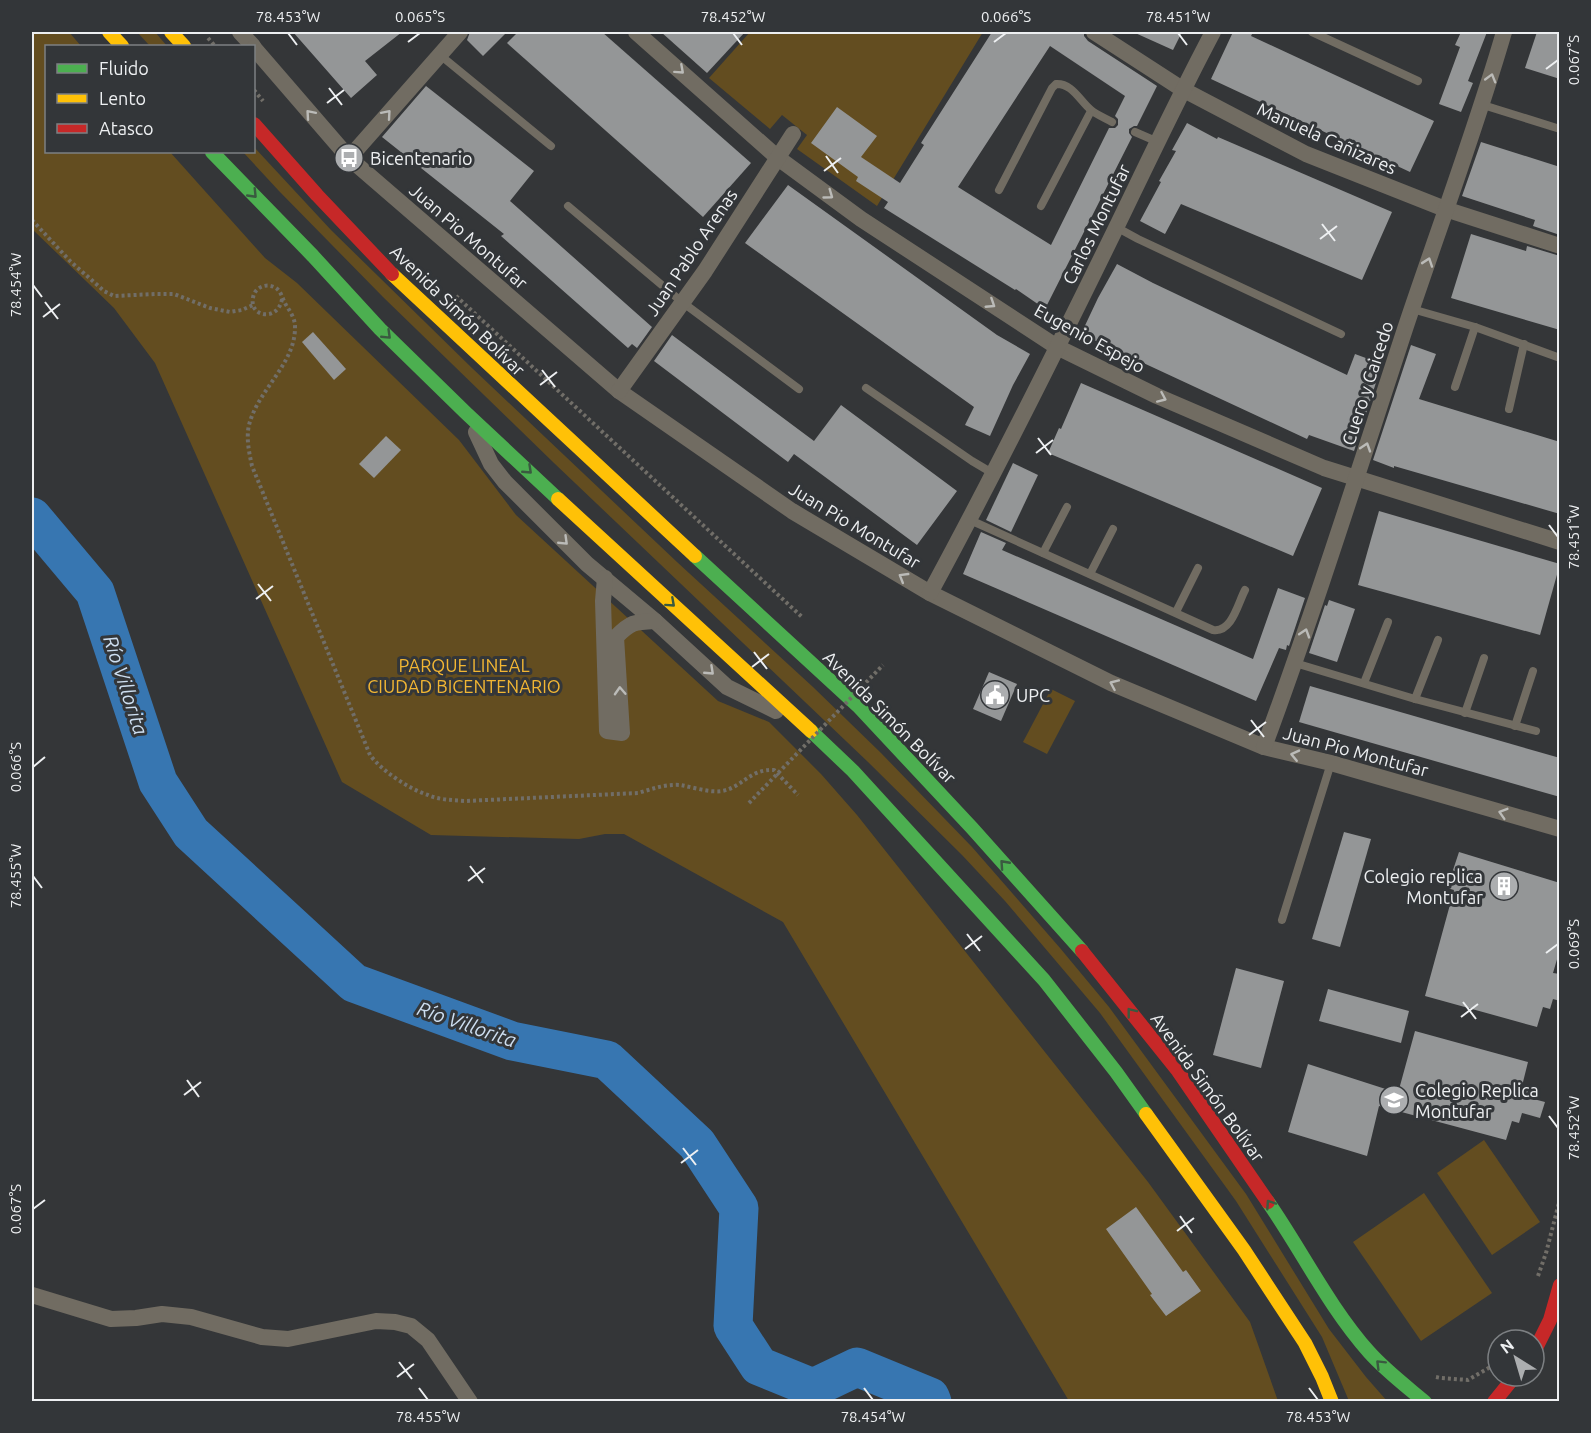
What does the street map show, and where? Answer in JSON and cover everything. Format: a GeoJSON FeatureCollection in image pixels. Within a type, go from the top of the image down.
{"type":"FeatureCollection","features":[{"type":"Feature","properties":{"kind":"main road"},"geometry":{"type":"LineString","coordinates":[[109,32],[121,45]]}},
{"type":"Feature","properties":{"kind":"main road"},"geometry":{"type":"LineString","coordinates":[[171,32],[183,45]]}},
{"type":"Feature","properties":{"kind":"main road","name":"Avenida Simón Bolívar"},"geometry":{"type":"LineString","coordinates":[[255,125],[395,277],[858,706],[972,828],[1092,963],[1178,1071],[1282,1222],[1335,1307],[1368,1351],[1385,1369],[1425,1401]]}},
{"type":"Feature","properties":{"kind":"main road"},"geometry":{"type":"LineString","coordinates":[[213,153],[380,329],[600,538],[853,771],[1044,980],[1109,1062],[1244,1250],[1305,1343],[1332,1401]]}},
{"type":"Feature","properties":{"kind":"main road"},"geometry":{"type":"LineString","coordinates":[[1546,1332],[1560,1285]]}},
{"type":"Feature","properties":{"kind":"main road"},"geometry":{"type":"LineString","coordinates":[[1494,1401],[1505,1388]]}},
{"type":"Feature","properties":{"kind":"street","name":"Juan Pio Montufar"},"geometry":{"type":"LineString","coordinates":[[240,32],[251,45]]}},
{"type":"Feature","properties":{"kind":"street"},"geometry":{"type":"LineString","coordinates":[[349,158],[458,32]]}},
{"type":"Feature","properties":{"kind":"street","name":"Eugenio Espejo"},"geometry":{"type":"LineString","coordinates":[[636,32],[778,158],[861,219],[1057,347],[1157,396],[1323,468],[1560,542]]}},
{"type":"Feature","properties":{"kind":"street","name":"Manuela Cañizares"},"geometry":{"type":"LineString","coordinates":[[1094,32],[1182,89],[1306,154],[1445,209],[1560,246]]}},
{"type":"Feature","properties":{"kind":"street","name":"Carlos Montufar"},"geometry":{"type":"LineString","coordinates":[[930,593],[994,474],[1182,89],[1213,32]]}},
{"type":"Feature","properties":{"kind":"street","name":"Cuero y Caicedo"},"geometry":{"type":"LineString","coordinates":[[1264,747],[1295,663],[1445,209],[1483,105],[1504,32]]}},
{"type":"Feature","properties":{"kind":"street","name":"Juan Pio Montufar"},"geometry":{"type":"LineString","coordinates":[[255,49],[349,158],[619,391],[792,511],[930,593],[1111,683],[1264,747],[1331,763],[1560,829]]}},
{"type":"Feature","properties":{"kind":"street","name":"Juan Pablo Arenas"},"geometry":{"type":"LineString","coordinates":[[619,391],[705,272],[794,134]]}},
{"type":"Feature","properties":{"kind":"street"},"geometry":{"type":"LineString","coordinates":[[466,412],[491,464],[505,482],[579,556],[727,687],[807,727]]}},
{"type":"Feature","properties":{"kind":"street"},"geometry":{"type":"LineString","coordinates":[[606,578],[603,601],[607,731],[622,733],[616,637],[627,626],[639,622],[655,621]]}},
{"type":"Feature","properties":{"kind":"street"},"geometry":{"type":"LineString","coordinates":[[32,1295],[111,1319],[162,1314],[191,1317],[262,1337],[288,1338],[376,1321],[395,1322],[411,1326],[428,1340],[470,1401]]}},
{"type":"Feature","properties":{"kind":"lane"},"geometry":{"type":"LineString","coordinates":[[1312,32],[1418,81]]}},
{"type":"Feature","properties":{"kind":"lane"},"geometry":{"type":"LineString","coordinates":[[440,55],[550,146]]}},
{"type":"Feature","properties":{"kind":"lane"},"geometry":{"type":"LineString","coordinates":[[999,190],[1054,86],[1062,84],[1070,89],[1091,111],[1112,123]]}},
{"type":"Feature","properties":{"kind":"lane"},"geometry":{"type":"LineString","coordinates":[[1483,105],[1560,129]]}},
{"type":"Feature","properties":{"kind":"lane"},"geometry":{"type":"LineString","coordinates":[[1041,206],[1091,111]]}},
{"type":"Feature","properties":{"kind":"lane"},"geometry":{"type":"LineString","coordinates":[[1134,132],[1158,142]]}},
{"type":"Feature","properties":{"kind":"lane"},"geometry":{"type":"LineString","coordinates":[[568,206],[682,302],[799,389]]}},
{"type":"Feature","properties":{"kind":"lane"},"geometry":{"type":"LineString","coordinates":[[1116,227],[1341,334]]}},
{"type":"Feature","properties":{"kind":"lane"},"geometry":{"type":"LineString","coordinates":[[1412,309],[1474,327],[1560,358]]}},
{"type":"Feature","properties":{"kind":"lane"},"geometry":{"type":"LineString","coordinates":[[1455,387],[1474,327]]}},
{"type":"Feature","properties":{"kind":"lane"},"geometry":{"type":"LineString","coordinates":[[1509,409],[1524,344]]}},
{"type":"Feature","properties":{"kind":"lane"},"geometry":{"type":"LineString","coordinates":[[866,388],[994,474]]}},
{"type":"Feature","properties":{"kind":"lane"},"geometry":{"type":"LineString","coordinates":[[1042,553],[1066,507]]}},
{"type":"Feature","properties":{"kind":"lane"},"geometry":{"type":"LineString","coordinates":[[970,520],[1213,630],[1222,629],[1230,623],[1245,590]]}},
{"type":"Feature","properties":{"kind":"lane"},"geometry":{"type":"LineString","coordinates":[[1090,574],[1113,529]]}},
{"type":"Feature","properties":{"kind":"lane"},"geometry":{"type":"LineString","coordinates":[[1176,612],[1198,568]]}},
{"type":"Feature","properties":{"kind":"lane"},"geometry":{"type":"LineString","coordinates":[[1364,683],[1388,622]]}},
{"type":"Feature","properties":{"kind":"lane"},"geometry":{"type":"LineString","coordinates":[[1415,699],[1438,640]]}},
{"type":"Feature","properties":{"kind":"lane"},"geometry":{"type":"LineString","coordinates":[[1464,713],[1484,658]]}},
{"type":"Feature","properties":{"kind":"lane"},"geometry":{"type":"LineString","coordinates":[[1295,663],[1464,713],[1536,731]]}},
{"type":"Feature","properties":{"kind":"lane"},"geometry":{"type":"LineString","coordinates":[[1515,726],[1533,671]]}},
{"type":"Feature","properties":{"kind":"lane"},"geometry":{"type":"LineString","coordinates":[[1282,920],[1331,763]]}},
{"type":"Feature","properties":{"kind":"path"},"geometry":{"type":"LineString","coordinates":[[32,220],[69,261],[104,291],[114,296],[174,294],[210,308],[230,312],[253,305]]}},
{"type":"Feature","properties":{"kind":"path"},"geometry":{"type":"LineString","coordinates":[[271,285],[281,293],[282,299],[277,312],[270,315],[256,311],[252,298],[259,288],[271,285]]}},
{"type":"Feature","properties":{"kind":"path"},"geometry":{"type":"LineString","coordinates":[[282,299],[295,324],[293,345],[261,396],[249,424],[248,446],[252,466],[370,756],[378,765],[426,795],[444,800],[638,793],[661,786],[678,785],[721,791],[766,769],[774,770],[798,795]]}},
{"type":"Feature","properties":{"kind":"path"},"geometry":{"type":"LineString","coordinates":[[749,803],[883,665]]}},
{"type":"Feature","properties":{"kind":"path"},"geometry":{"type":"LineString","coordinates":[[1536,1284],[1560,1199]]}},
{"type":"Feature","properties":{"kind":"path"},"geometry":{"type":"LineString","coordinates":[[1432,1375],[1468,1380],[1486,1370]]}},
{"type":"Feature","properties":{"kind":"green space","name":"PARQUE LINEAL CIUDAD BICENTENARIO"},"geometry":{"type":"Polygon","coordinates":[[[32,32],[69,32],[80,45],[45,45],[45,153],[171,153],[265,258],[297,283],[459,440],[516,515],[718,701],[769,722],[821,774],[857,815],[1148,1182],[1250,1322],[1278,1401],[1069,1401],[783,922],[624,834],[605,834],[579,839],[431,835],[342,782],[155,363],[114,308],[32,229],[32,32]]]}},
{"type":"Feature","properties":{"kind":"green space"},"geometry":{"type":"Polygon","coordinates":[[[137,32],[155,32],[166,45],[149,45],[137,32]]]}},
{"type":"Feature","properties":{"kind":"green space"},"geometry":{"type":"Polygon","coordinates":[[[750,32],[983,32],[877,206],[797,149],[807,135],[782,115],[770,129],[709,78],[750,32]]]}},
{"type":"Feature","properties":{"kind":"green space"},"geometry":{"type":"Polygon","coordinates":[[[255,148],[331,230],[472,368],[813,687],[972,847],[1109,1007],[1246,1194],[1329,1329],[1387,1401],[1349,1401],[1322,1337],[1236,1201],[1100,1013],[1005,901],[868,762],[554,463],[383,297],[244,153],[255,153],[255,148]]]}},
{"type":"Feature","properties":{"kind":"green space"},"geometry":{"type":"Polygon","coordinates":[[[1051,689],[1075,701],[1047,754],[1023,742],[1051,689]]]}},
{"type":"Feature","properties":{"kind":"green space"},"geometry":{"type":"Polygon","coordinates":[[[1484,1140],[1540,1222],[1492,1255],[1437,1173],[1484,1140]]]}},
{"type":"Feature","properties":{"kind":"green space"},"geometry":{"type":"Polygon","coordinates":[[[1424,1193],[1492,1293],[1421,1341],[1353,1242],[1424,1193]]]}},
{"type":"Feature","properties":{"kind":"building"},"geometry":{"type":"Polygon","coordinates":[[[293,32],[402,32],[365,61],[377,75],[351,98],[293,32]]]}},
{"type":"Feature","properties":{"kind":"building"},"geometry":{"type":"Polygon","coordinates":[[[470,32],[507,32],[483,56],[467,40],[470,32]]]}},
{"type":"Feature","properties":{"kind":"building"},"geometry":{"type":"Polygon","coordinates":[[[518,32],[602,32],[751,163],[703,217],[507,43],[518,32]]]}},
{"type":"Feature","properties":{"kind":"building"},"geometry":{"type":"Polygon","coordinates":[[[661,32],[745,32],[707,73],[661,32]]]}},
{"type":"Feature","properties":{"kind":"building"},"geometry":{"type":"Polygon","coordinates":[[[992,32],[1084,32],[1088,41],[1157,86],[1137,126],[1129,129],[1132,137],[1045,309],[884,208],[888,202],[856,181],[858,177],[811,143],[837,107],[877,136],[861,157],[900,183],[924,145],[921,143],[992,32]],[[1050,46],[958,187],[1051,245],[1109,128],[1115,128],[1118,125],[1118,119],[1115,116],[1125,96],[1050,46]]]}},
{"type":"Feature","properties":{"kind":"building"},"geometry":{"type":"Polygon","coordinates":[[[1133,32],[1182,32],[1173,50],[1133,32]]]}},
{"type":"Feature","properties":{"kind":"building"},"geometry":{"type":"Polygon","coordinates":[[[1233,32],[1253,32],[1251,36],[1434,121],[1410,172],[1211,79],[1233,32]]]}},
{"type":"Feature","properties":{"kind":"building"},"geometry":{"type":"Polygon","coordinates":[[[1461,32],[1487,32],[1468,81],[1473,83],[1461,112],[1439,104],[1460,47],[1455,45],[1461,32]]]}},
{"type":"Feature","properties":{"kind":"building"},"geometry":{"type":"Polygon","coordinates":[[[1537,32],[1560,32],[1560,79],[1525,68],[1537,32]]]}},
{"type":"Feature","properties":{"kind":"building"},"geometry":{"type":"Polygon","coordinates":[[[426,86],[534,171],[510,201],[652,327],[637,348],[632,344],[628,348],[501,236],[504,234],[382,137],[426,86]]]}},
{"type":"Feature","properties":{"kind":"building"},"geometry":{"type":"Polygon","coordinates":[[[1187,123],[1217,139],[1218,137],[1392,212],[1362,280],[1181,204],[1165,234],[1140,221],[1176,151],[1172,150],[1187,123]]]}},
{"type":"Feature","properties":{"kind":"building"},"geometry":{"type":"Polygon","coordinates":[[[1481,142],[1560,167],[1560,235],[1533,226],[1535,220],[1462,196],[1481,142]]]}},
{"type":"Feature","properties":{"kind":"building"},"geometry":{"type":"Polygon","coordinates":[[[788,185],[997,335],[1030,354],[990,436],[965,425],[974,407],[745,243],[788,185]]]}},
{"type":"Feature","properties":{"kind":"building"},"geometry":{"type":"Polygon","coordinates":[[[1471,234],[1526,251],[1527,246],[1560,256],[1560,330],[1451,298],[1471,234]]]}},
{"type":"Feature","properties":{"kind":"building"},"geometry":{"type":"Polygon","coordinates":[[[1117,264],[1347,375],[1355,354],[1382,364],[1354,451],[1309,435],[1307,439],[1081,334],[1117,264]]]}},
{"type":"Feature","properties":{"kind":"building"},"geometry":{"type":"Polygon","coordinates":[[[313,332],[346,369],[334,380],[302,342],[313,332]]]}},
{"type":"Feature","properties":{"kind":"building"},"geometry":{"type":"Polygon","coordinates":[[[672,335],[814,441],[841,405],[957,491],[917,545],[794,454],[788,462],[654,361],[672,335]]]}},
{"type":"Feature","properties":{"kind":"building"},"geometry":{"type":"Polygon","coordinates":[[[1411,345],[1436,354],[1419,399],[1560,442],[1560,514],[1394,466],[1394,468],[1373,460],[1411,345]]]}},
{"type":"Feature","properties":{"kind":"building"},"geometry":{"type":"Polygon","coordinates":[[[1081,383],[1322,488],[1293,556],[1048,453],[1081,383]]]}},
{"type":"Feature","properties":{"kind":"building"},"geometry":{"type":"Polygon","coordinates":[[[386,436],[401,450],[374,478],[359,464],[386,436]]]}},
{"type":"Feature","properties":{"kind":"building"},"geometry":{"type":"Polygon","coordinates":[[[1013,463],[1038,475],[1011,532],[986,520],[1013,463]]]}},
{"type":"Feature","properties":{"kind":"building"},"geometry":{"type":"Polygon","coordinates":[[[1379,511],[1560,564],[1540,635],[1358,585],[1379,511]]]}},
{"type":"Feature","properties":{"kind":"building"},"geometry":{"type":"Polygon","coordinates":[[[981,532],[1006,543],[1002,550],[1253,659],[1278,588],[1305,598],[1289,646],[1287,645],[1286,650],[1279,648],[1256,701],[963,574],[981,532]]]}},
{"type":"Feature","properties":{"kind":"building"},"geometry":{"type":"Polygon","coordinates":[[[1329,600],[1355,609],[1337,662],[1309,653],[1325,605],[1327,606],[1329,600]]]}},
{"type":"Feature","properties":{"kind":"building"},"geometry":{"type":"Polygon","coordinates":[[[989,672],[1017,684],[1001,721],[973,709],[989,672]]]}},
{"type":"Feature","properties":{"kind":"building"},"geometry":{"type":"Polygon","coordinates":[[[1310,686],[1560,758],[1560,797],[1299,722],[1310,686]]]}},
{"type":"Feature","properties":{"kind":"building"},"geometry":{"type":"Polygon","coordinates":[[[1344,832],[1371,839],[1340,947],[1312,939],[1344,832]]]}},
{"type":"Feature","properties":{"kind":"building"},"geometry":{"type":"Polygon","coordinates":[[[1459,852],[1560,883],[1560,949],[1553,973],[1560,974],[1560,1001],[1553,999],[1550,1009],[1543,1007],[1537,1027],[1425,996],[1454,890],[1447,888],[1459,852]]]}},
{"type":"Feature","properties":{"kind":"building"},"geometry":{"type":"Polygon","coordinates":[[[1236,968],[1284,981],[1261,1068],[1213,1055],[1236,968]]]}},
{"type":"Feature","properties":{"kind":"building"},"geometry":{"type":"Polygon","coordinates":[[[1328,989],[1409,1011],[1401,1043],[1319,1021],[1328,989]]]}},
{"type":"Feature","properties":{"kind":"building"},"geometry":{"type":"Polygon","coordinates":[[[1415,1031],[1528,1062],[1522,1086],[1529,1088],[1526,1097],[1545,1102],[1540,1118],[1522,1113],[1519,1123],[1512,1121],[1506,1140],[1379,1106],[1367,1156],[1288,1132],[1308,1064],[1398,1093],[1415,1031]]]}},
{"type":"Feature","properties":{"kind":"building"},"geometry":{"type":"Polygon","coordinates":[[[1136,1207],[1183,1272],[1186,1270],[1201,1291],[1166,1316],[1106,1229],[1136,1207]]]}},
{"type":"Feature","properties":{"kind":"waterway","name":"Río Villorita"},"geometry":{"type":"LineString","coordinates":[[32,517],[95,592],[158,782],[191,833],[354,983],[512,1041],[607,1060],[697,1144],[739,1208],[733,1326],[759,1366],[813,1388],[857,1367],[930,1397],[932,1402]]}},
{"type":"Feature","properties":{"kind":"traffic: fast"},"geometry":{"type":"LineString","coordinates":[[213,153],[380,329],[558,499]]}},
{"type":"Feature","properties":{"kind":"traffic: fast"},"geometry":{"type":"LineString","coordinates":[[695,556],[858,706],[972,828],[1082,951]]}},
{"type":"Feature","properties":{"kind":"traffic: fast"},"geometry":{"type":"LineString","coordinates":[[811,731],[853,771],[1044,980],[1146,1114]]}},
{"type":"Feature","properties":{"kind":"traffic: fast"},"geometry":{"type":"LineString","coordinates":[[1268,1202],[1328,1298],[1355,1335],[1382,1366],[1425,1402]]}},
{"type":"Feature","properties":{"kind":"traffic: slow"},"geometry":{"type":"LineString","coordinates":[[109,32],[121,45]]}},
{"type":"Feature","properties":{"kind":"traffic: slow"},"geometry":{"type":"LineString","coordinates":[[171,32],[183,45]]}},
{"type":"Feature","properties":{"kind":"traffic: slow"},"geometry":{"type":"LineString","coordinates":[[392,274],[695,556]]}},
{"type":"Feature","properties":{"kind":"traffic: slow"},"geometry":{"type":"LineString","coordinates":[[558,499],[811,731]]}},
{"type":"Feature","properties":{"kind":"traffic: slow"},"geometry":{"type":"LineString","coordinates":[[1146,1114],[1244,1250],[1305,1343],[1332,1402]]}},
{"type":"Feature","properties":{"kind":"traffic: jam"},"geometry":{"type":"LineString","coordinates":[[255,125],[392,274]]}},
{"type":"Feature","properties":{"kind":"traffic: jam"},"geometry":{"type":"LineString","coordinates":[[1082,951],[1178,1071],[1268,1202]]}},
{"type":"Feature","properties":{"kind":"traffic: jam"},"geometry":{"type":"LineString","coordinates":[[1546,1328],[1560,1285]]}},
{"type":"Feature","properties":{"kind":"traffic: jam"},"geometry":{"type":"LineString","coordinates":[[1494,1402],[1505,1388]]}},
{"type":"Feature","properties":{"kind":"place","name":"Bicentenario"},"geometry":{"type":"Point","coordinates":[349,158]}},
{"type":"Feature","properties":{"kind":"place","name":"UPC"},"geometry":{"type":"Point","coordinates":[995,695]}},
{"type":"Feature","properties":{"kind":"place","name":"Colegio replica Montufar"},"geometry":{"type":"Point","coordinates":[1504,886]}},
{"type":"Feature","properties":{"kind":"place","name":"Colegio Replica Montufar"},"geometry":{"type":"Point","coordinates":[1394,1100]}}]}
